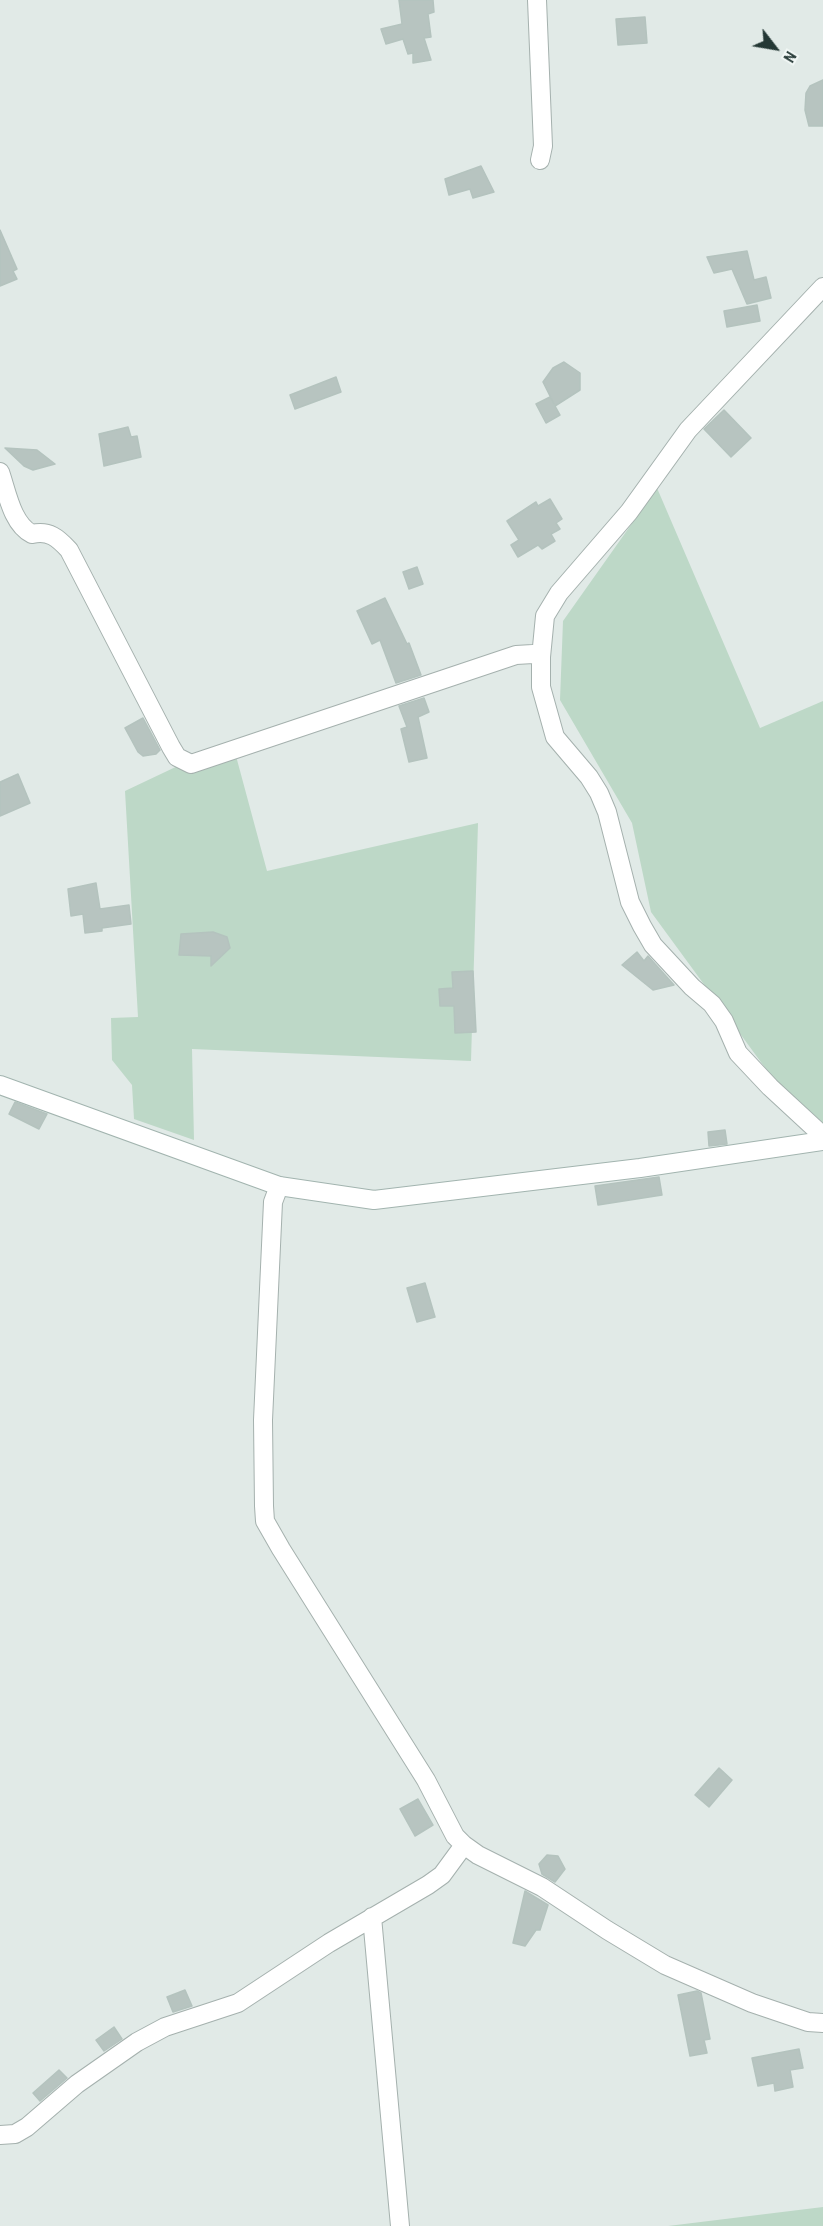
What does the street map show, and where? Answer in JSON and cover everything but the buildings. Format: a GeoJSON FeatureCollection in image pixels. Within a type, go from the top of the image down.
{"type":"FeatureCollection","features":[{"type":"Feature","properties":{"kind":"street"},"geometry":{"type":"LineString","coordinates":[[537,0],[543,146],[540,160]]}},
{"type":"Feature","properties":{"kind":"street"},"geometry":{"type":"LineString","coordinates":[[823,287],[688,430],[629,512],[559,593],[545,616],[541,657],[541,687],[555,737],[589,777],[603,803],[630,902],[653,945],[711,1004],[724,1021],[738,1053],[770,1087],[823,1136]]}},
{"type":"Feature","properties":{"kind":"street"},"geometry":{"type":"LineString","coordinates":[[0,472],[21,526],[32,534],[38,532],[54,535],[69,549],[171,747],[177,757],[191,764],[516,655],[526,653],[541,657]]}},
{"type":"Feature","properties":{"kind":"street"},"geometry":{"type":"LineString","coordinates":[[0,1084],[279,1186],[374,1200],[640,1168],[823,1141]]}},
{"type":"Feature","properties":{"kind":"street"},"geometry":{"type":"LineString","coordinates":[[279,1186],[273,1202],[263,1420],[265,1521],[280,1549],[426,1780],[455,1836],[478,1855],[542,1887],[665,1965],[752,2002],[808,2022],[823,2023]]}},
{"type":"Feature","properties":{"kind":"street"},"geometry":{"type":"LineString","coordinates":[[0,2135],[15,2134],[27,2127],[77,2084],[137,2042],[165,2027],[238,2003],[372,1917],[428,1885],[442,1875],[464,1845]]}},
{"type":"Feature","properties":{"kind":"street"},"geometry":{"type":"LineString","coordinates":[[372,1917],[400,2226]]}},
{"type":"Feature","properties":{"kind":"green space"},"geometry":{"type":"Polygon","coordinates":[[[657,488],[760,728],[823,701],[823,1125],[774,1080],[651,912],[632,823],[560,700],[563,621],[657,488]]]}},
{"type":"Feature","properties":{"kind":"green space"},"geometry":{"type":"Polygon","coordinates":[[[236,756],[267,871],[478,823],[471,1061],[192,1049],[194,1140],[134,1119],[132,1085],[112,1060],[111,1018],[138,1017],[125,791],[184,763],[236,756]]]}},
{"type":"Feature","properties":{"kind":"green space"},"geometry":{"type":"Polygon","coordinates":[[[823,2207],[823,2226],[668,2226],[823,2207]]]}}]}
